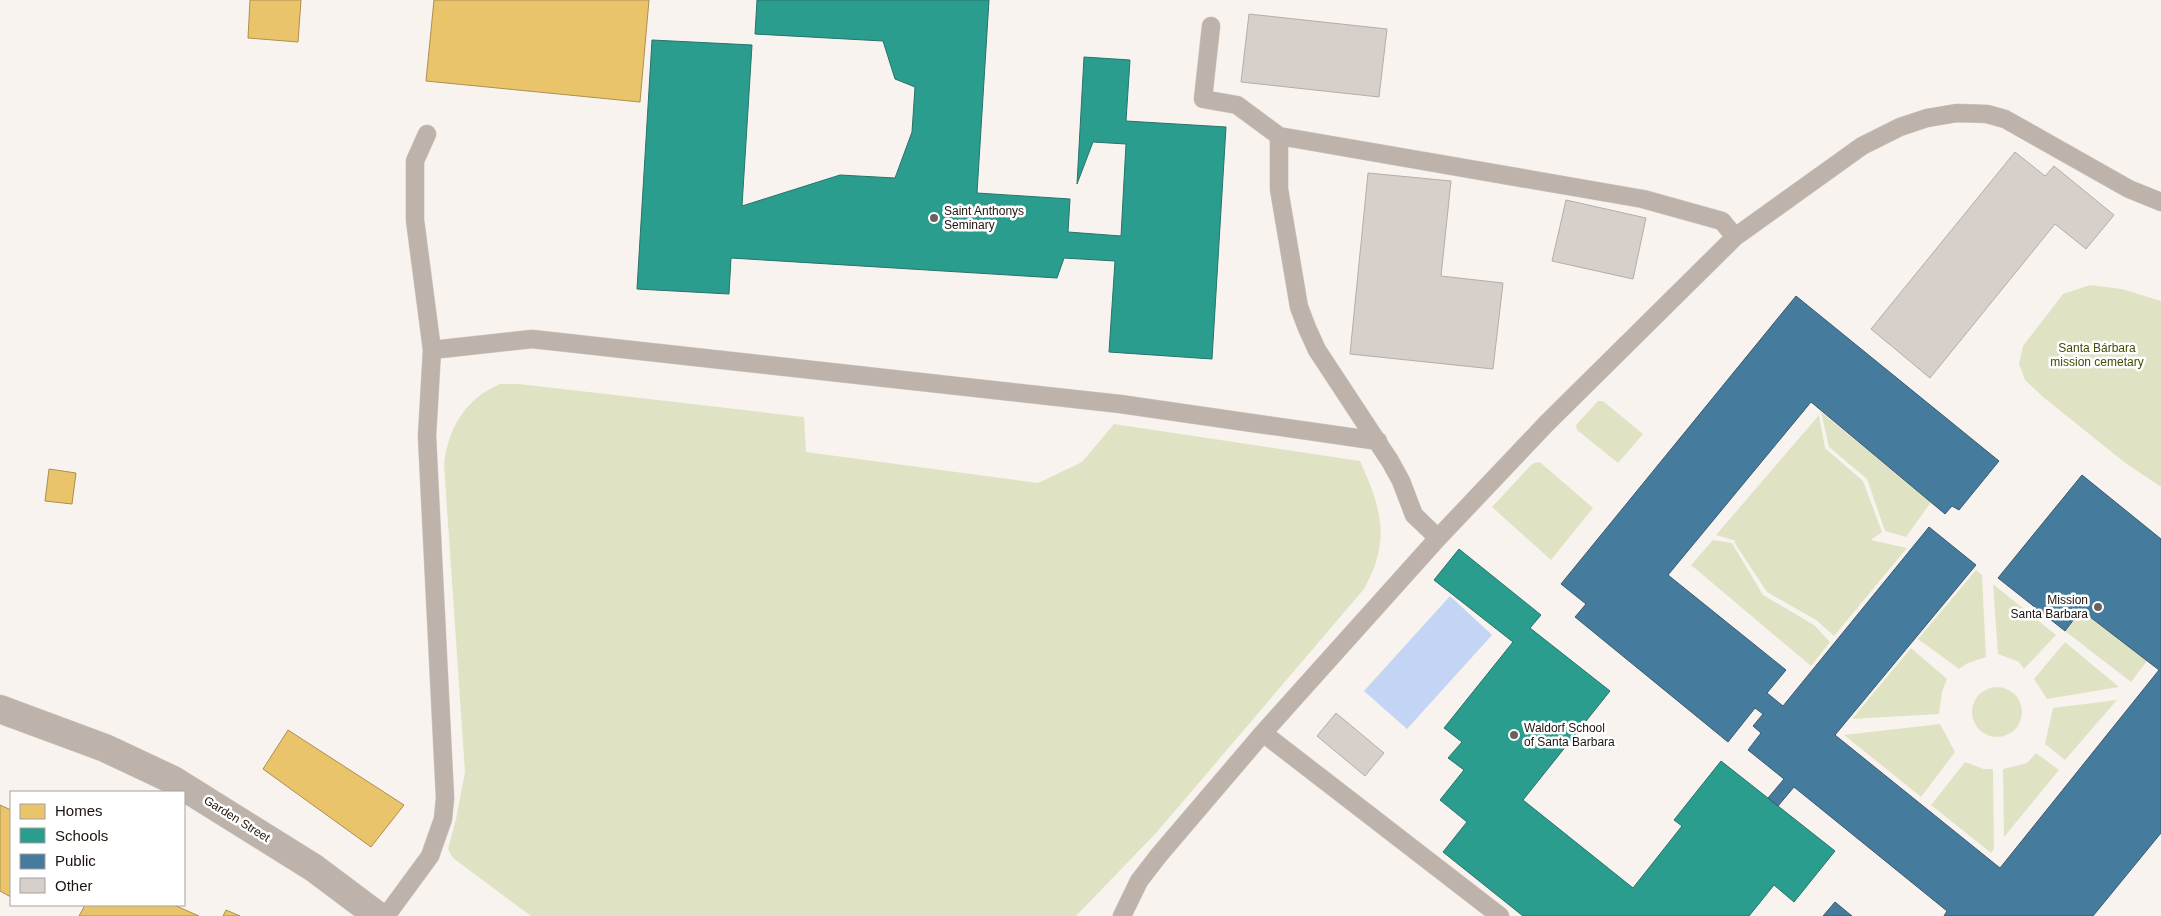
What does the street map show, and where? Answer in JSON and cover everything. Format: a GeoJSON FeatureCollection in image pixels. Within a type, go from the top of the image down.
{"type":"FeatureCollection","features":[{"type":"Feature","properties":{"kind":"street","name":"Garden Street"},"geometry":{"type":"LineString","coordinates":[[0,709],[86,741],[173,780],[314,868],[378,916]]}},
{"type":"Feature","properties":{"kind":"lane"},"geometry":{"type":"LineString","coordinates":[[1211,26],[1203,99],[1237,105],[1279,136],[1643,199],[1722,221],[1736,237]]}},
{"type":"Feature","properties":{"kind":"lane"},"geometry":{"type":"LineString","coordinates":[[1122,916],[1139,881],[1262,733],[1438,538],[1547,423],[1736,237],[1862,146],[1909,124],[1927,118],[1957,113],[1987,114],[2005,119],[2128,189],[2161,202]]}},
{"type":"Feature","properties":{"kind":"lane"},"geometry":{"type":"LineString","coordinates":[[386,916],[430,856],[442,819],[445,798],[427,436],[432,350],[415,220],[415,161],[427,134]]}},
{"type":"Feature","properties":{"kind":"lane"},"geometry":{"type":"LineString","coordinates":[[1279,136],[1279,189],[1299,307],[1317,350],[1378,441],[1401,481],[1414,515],[1438,538]]}},
{"type":"Feature","properties":{"kind":"lane"},"geometry":{"type":"LineString","coordinates":[[432,350],[532,339],[1120,404],[1378,441]]}},
{"type":"Feature","properties":{"kind":"lane"},"geometry":{"type":"LineString","coordinates":[[1262,733],[1500,916]]}},
{"type":"Feature","properties":{"kind":"green space","name":"Santa Bárbara mission cemetary"},"geometry":{"type":"Polygon","coordinates":[[[2090,285],[2122,289],[2161,301],[2161,487],[2124,462],[2043,397],[2025,380],[2019,364],[2023,346],[2063,294],[2090,285]]]}},
{"type":"Feature","properties":{"kind":"green space"},"geometry":{"type":"Polygon","coordinates":[[[500,384],[519,384],[804,417],[806,452],[1038,483],[1082,462],[1114,424],[1360,461],[1378,510],[1380,540],[1378,555],[1364,589],[1157,832],[1076,916],[531,916],[453,858],[448,849],[465,772],[444,465],[450,439],[460,416],[477,398],[500,384]]]}},
{"type":"Feature","properties":{"kind":"green space"},"geometry":{"type":"Polygon","coordinates":[[[1598,401],[1603,401],[1643,434],[1618,463],[1577,430],[1576,425],[1598,401]]]}},
{"type":"Feature","properties":{"kind":"green space"},"geometry":{"type":"Polygon","coordinates":[[[1821,412],[1931,502],[1906,537],[1885,531],[1867,479],[1829,447],[1821,412]]]}},
{"type":"Feature","properties":{"kind":"green space"},"geometry":{"type":"Polygon","coordinates":[[[1819,415],[1825,448],[1863,481],[1882,532],[1871,540],[1907,548],[1834,636],[1816,620],[1767,592],[1734,542],[1736,541],[1716,535],[1819,415]]]}},
{"type":"Feature","properties":{"kind":"green space"},"geometry":{"type":"Polygon","coordinates":[[[1537,462],[1541,463],[1593,508],[1551,560],[1492,507],[1531,465],[1537,462]]]}},
{"type":"Feature","properties":{"kind":"green space"},"geometry":{"type":"Polygon","coordinates":[[[1713,540],[1732,543],[1763,595],[1814,625],[1830,642],[1811,666],[1691,565],[1713,540]]]}},
{"type":"Feature","properties":{"kind":"green space"},"geometry":{"type":"Polygon","coordinates":[[[1976,570],[1982,575],[1986,657],[1968,663],[1959,669],[1918,639],[1976,570]]]}},
{"type":"Feature","properties":{"kind":"green space"},"geometry":{"type":"Polygon","coordinates":[[[1993,584],[2056,635],[2024,669],[2019,662],[1998,654],[1993,584]]]}},
{"type":"Feature","properties":{"kind":"green space"},"geometry":{"type":"Polygon","coordinates":[[[2081,610],[2147,661],[2131,682],[2065,631],[2081,610]]]}},
{"type":"Feature","properties":{"kind":"green space"},"geometry":{"type":"Polygon","coordinates":[[[2065,642],[2119,687],[2047,699],[2034,679],[2065,642]]]}},
{"type":"Feature","properties":{"kind":"green space"},"geometry":{"type":"Polygon","coordinates":[[[1911,648],[1947,679],[1942,692],[1939,714],[1852,719],[1911,648]]]}},
{"type":"Feature","properties":{"kind":"green space"},"geometry":{"type":"Polygon","coordinates":[[[1997,687],[2015,694],[2022,712],[2015,730],[1997,737],[1979,730],[1972,712],[1979,694],[1997,687]]]}},
{"type":"Feature","properties":{"kind":"green space"},"geometry":{"type":"Polygon","coordinates":[[[2117,700],[2065,760],[2045,744],[2053,708],[2117,700]]]}},
{"type":"Feature","properties":{"kind":"green space"},"geometry":{"type":"Polygon","coordinates":[[[1940,724],[1955,752],[1921,797],[1844,735],[1940,724]]]}},
{"type":"Feature","properties":{"kind":"green space"},"geometry":{"type":"Polygon","coordinates":[[[2036,753],[2059,770],[2004,837],[2003,769],[2027,763],[2036,753]]]}},
{"type":"Feature","properties":{"kind":"green space"},"geometry":{"type":"Polygon","coordinates":[[[1965,762],[1984,769],[1993,769],[1994,849],[1991,853],[1931,805],[1965,762]]]}},
{"type":"Feature","properties":{"kind":"water"},"geometry":{"type":"Polygon","coordinates":[[[1450,596],[1492,635],[1407,729],[1364,691],[1450,596]]]}},
{"type":"Feature","properties":{"kind":"building: Homes"},"geometry":{"type":"Polygon","coordinates":[[[250,0],[301,0],[298,42],[248,38],[250,0]]]}},
{"type":"Feature","properties":{"kind":"building: Homes"},"geometry":{"type":"Polygon","coordinates":[[[434,0],[649,0],[640,102],[426,81],[434,0]]]}},
{"type":"Feature","properties":{"kind":"building: Homes"},"geometry":{"type":"Polygon","coordinates":[[[49,469],[76,473],[72,504],[45,501],[49,469]]]}},
{"type":"Feature","properties":{"kind":"building: Homes"},"geometry":{"type":"Polygon","coordinates":[[[288,730],[404,805],[371,847],[263,769],[288,730]]]}},
{"type":"Feature","properties":{"kind":"building: Homes"},"geometry":{"type":"Polygon","coordinates":[[[0,805],[10,810],[10,896],[0,891],[0,805]]]}},
{"type":"Feature","properties":{"kind":"building: Homes"},"geometry":{"type":"Polygon","coordinates":[[[84,906],[176,906],[199,916],[79,916],[84,906]]]}},
{"type":"Feature","properties":{"kind":"building: Homes"},"geometry":{"type":"Polygon","coordinates":[[[226,910],[240,916],[223,916],[226,910]]]}},
{"type":"Feature","properties":{"kind":"building: Schools"},"geometry":{"type":"Polygon","coordinates":[[[757,0],[989,0],[977,193],[1070,199],[1068,232],[1121,236],[1126,144],[1093,142],[1077,184],[1084,57],[1130,60],[1126,121],[1226,127],[1212,359],[1109,352],[1115,261],[1064,258],[1057,278],[731,258],[729,294],[637,289],[652,40],[752,45],[742,206],[840,175],[895,178],[912,132],[915,87],[895,79],[883,41],[755,34],[757,0]]]}},
{"type":"Feature","properties":{"kind":"building: Schools","name":"Waldorf School of Santa Barbara"},"geometry":{"type":"Polygon","coordinates":[[[1459,549],[1541,615],[1530,628],[1610,691],[1523,800],[1633,888],[1682,826],[1674,820],[1721,761],[1835,851],[1794,902],[1774,885],[1749,916],[1523,916],[1443,852],[1467,822],[1440,800],[1464,770],[1448,758],[1462,742],[1444,728],[1513,642],[1434,580],[1459,549]]]}},
{"type":"Feature","properties":{"kind":"building: Public","name":"Mission Santa Barbara"},"geometry":{"type":"Polygon","coordinates":[[[1796,296],[1999,461],[1959,510],[1952,506],[1945,514],[1811,402],[1668,575],[1786,670],[1767,693],[1783,706],[1929,527],[1976,565],[1835,735],[2000,868],[2159,670],[2081,610],[2065,631],[1998,578],[2082,475],[2161,539],[2161,833],[2093,916],[1944,916],[1947,911],[1794,787],[1778,806],[1768,798],[1784,779],[1748,750],[1761,733],[1753,726],[1763,714],[1755,708],[1728,742],[1575,617],[1586,604],[1561,584],[1796,296]]]}},
{"type":"Feature","properties":{"kind":"building: Public"},"geometry":{"type":"Polygon","coordinates":[[[1835,902],[1852,916],[1823,916],[1835,902]]]}},
{"type":"Feature","properties":{"kind":"building: Other"},"geometry":{"type":"Polygon","coordinates":[[[1249,14],[1387,29],[1379,97],[1241,82],[1249,14]]]}},
{"type":"Feature","properties":{"kind":"building: Other"},"geometry":{"type":"Polygon","coordinates":[[[2015,152],[2045,176],[2054,166],[2114,215],[2086,249],[2055,224],[1930,378],[1871,329],[2015,152]]]}},
{"type":"Feature","properties":{"kind":"building: Other"},"geometry":{"type":"Polygon","coordinates":[[[1368,173],[1451,181],[1441,276],[1503,283],[1493,369],[1350,354],[1368,173]]]}},
{"type":"Feature","properties":{"kind":"building: Other"},"geometry":{"type":"Polygon","coordinates":[[[1566,200],[1646,218],[1633,279],[1552,261],[1566,200]]]}},
{"type":"Feature","properties":{"kind":"building: Other"},"geometry":{"type":"Polygon","coordinates":[[[1336,713],[1384,753],[1365,776],[1317,736],[1336,713]]]}},
{"type":"Feature","properties":{"kind":"place","name":"Saint Anthonys Seminary"},"geometry":{"type":"Point","coordinates":[934,218]}},
{"type":"Feature","properties":{"kind":"place","name":"Mission Santa Barbara"},"geometry":{"type":"Point","coordinates":[2098,607]}},
{"type":"Feature","properties":{"kind":"place","name":"Waldorf School of Santa Barbara"},"geometry":{"type":"Point","coordinates":[1514,735]}}]}
